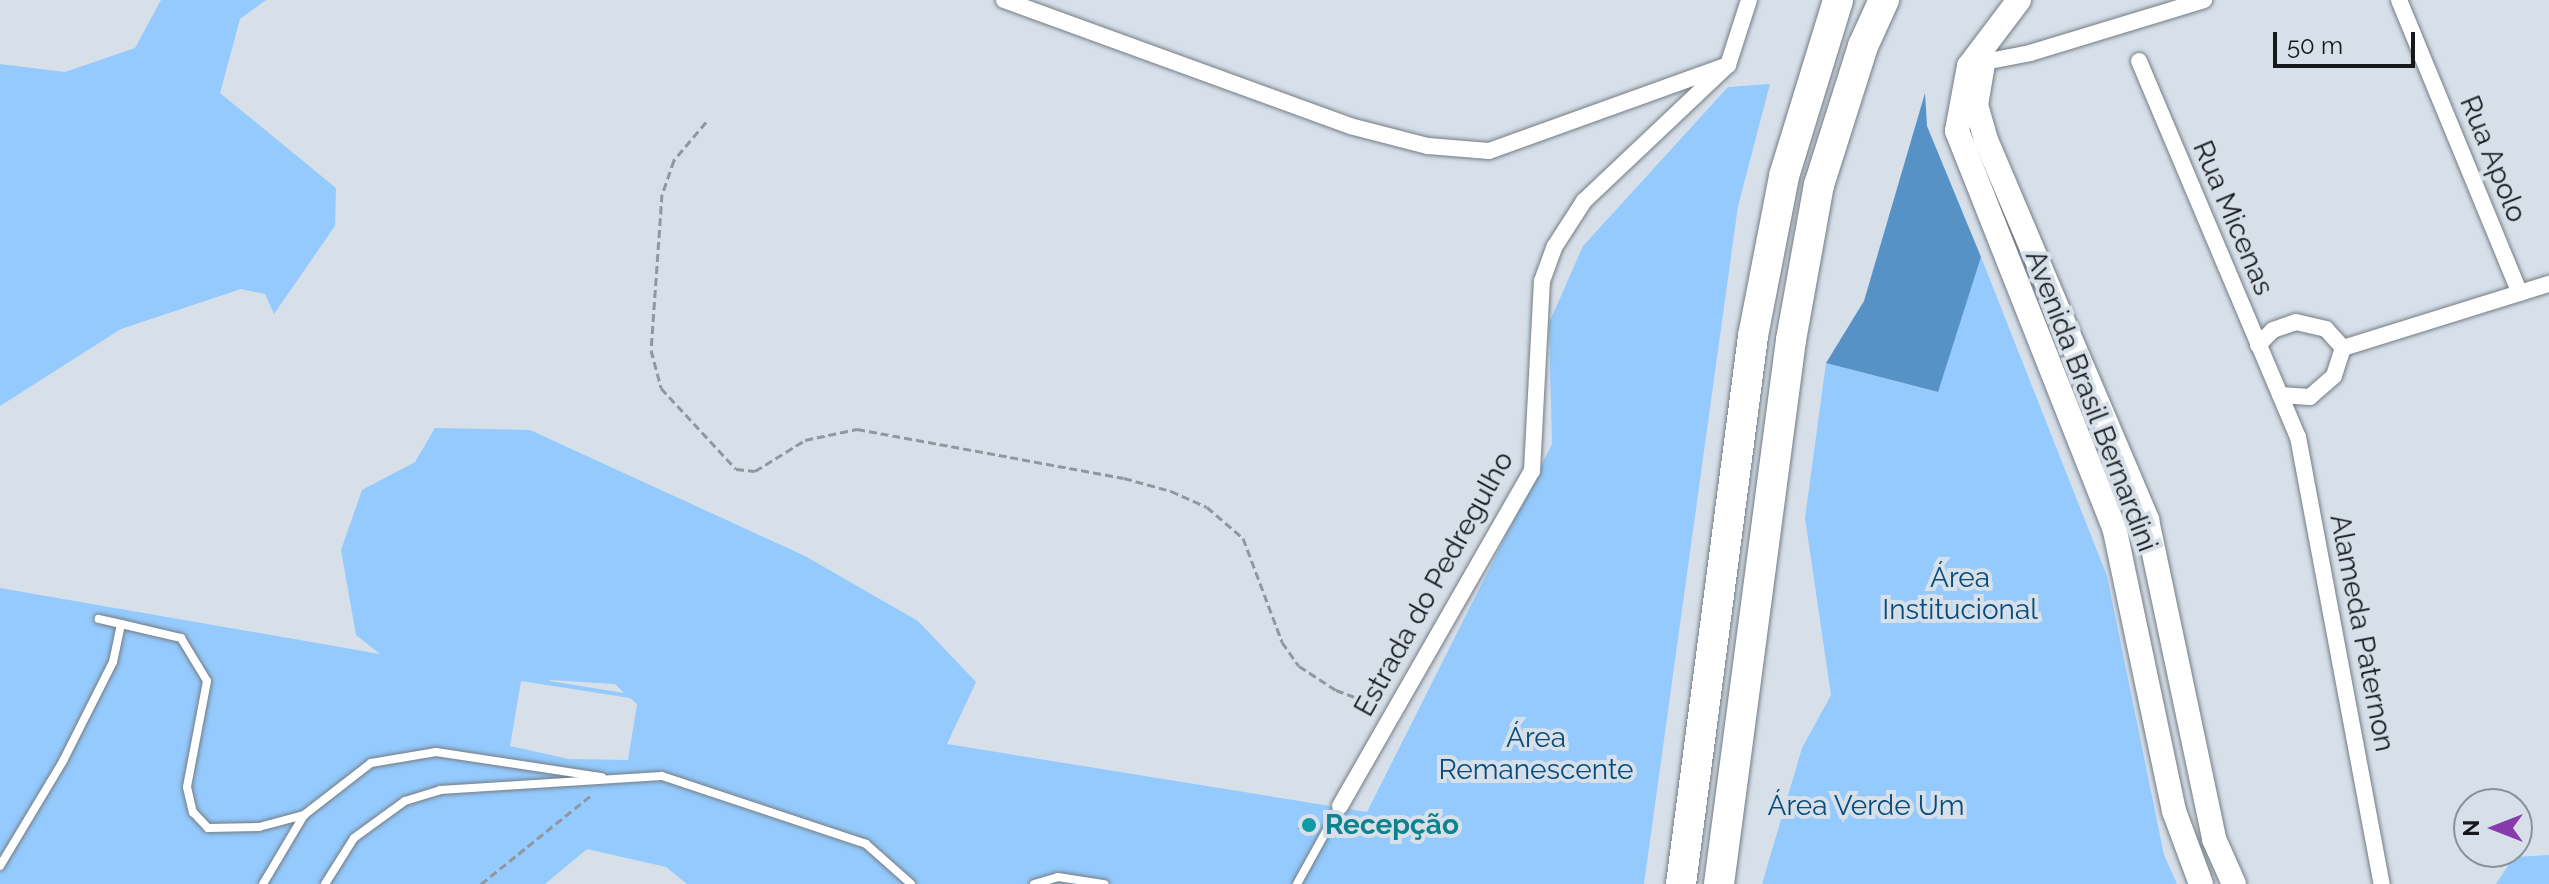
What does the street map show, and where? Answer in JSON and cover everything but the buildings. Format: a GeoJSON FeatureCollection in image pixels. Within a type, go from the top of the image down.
{"type":"FeatureCollection","features":[{"type":"Feature","properties":{"kind":"highway"},"geometry":{"type":"LineString","coordinates":[[1681,884],[1753,336],[1784,176],[1838,0]]}},
{"type":"Feature","properties":{"kind":"highway"},"geometry":{"type":"LineString","coordinates":[[1719,884],[1791,340],[1819,185],[1863,46],[1884,0]]}},
{"type":"Feature","properties":{"kind":"street"},"geometry":{"type":"LineString","coordinates":[[1004,0],[1350,126],[1458,148],[1489,151],[1728,65],[1749,0]]}},
{"type":"Feature","properties":{"kind":"street","name":"Avenida Brasil Bernardini"},"geometry":{"type":"LineString","coordinates":[[2019,0],[1980,57],[1956,115],[1963,153],[2115,531],[2174,811],[2201,884]]}},
{"type":"Feature","properties":{"kind":"street"},"geometry":{"type":"LineString","coordinates":[[1980,57],[2204,0]]}},
{"type":"Feature","properties":{"kind":"street","name":"Rua Apolo"},"geometry":{"type":"LineString","coordinates":[[2399,0],[2520,293]]}},
{"type":"Feature","properties":{"kind":"street","name":"Avenida Brasil Bernardini"},"geometry":{"type":"LineString","coordinates":[[1980,57],[1976,105],[1986,140],[2147,520],[2214,839],[2234,884]]}},
{"type":"Feature","properties":{"kind":"street","name":"Rua Micenas"},"geometry":{"type":"LineString","coordinates":[[2139,61],[2280,395]]}},
{"type":"Feature","properties":{"kind":"street","name":"Estrada do Pedregulho"},"geometry":{"type":"LineString","coordinates":[[1340,806],[1532,471],[1542,281],[1555,246],[1584,201],[1728,65]]}},
{"type":"Feature","properties":{"kind":"street"},"geometry":{"type":"LineString","coordinates":[[2343,348],[2549,284]]}},
{"type":"Feature","properties":{"kind":"street"},"geometry":{"type":"LineString","coordinates":[[2258,345],[2273,330],[2296,322],[2326,329],[2343,348]]}},
{"type":"Feature","properties":{"kind":"street"},"geometry":{"type":"LineString","coordinates":[[2280,395],[2310,397],[2334,376],[2343,348]]}},
{"type":"Feature","properties":{"kind":"street","name":"Alameda Paternon"},"geometry":{"type":"LineString","coordinates":[[2280,395],[2298,437],[2382,884]]}},
{"type":"Feature","properties":{"kind":"lane"},"geometry":{"type":"LineString","coordinates":[[99,619],[181,638],[207,681],[187,787],[193,812],[208,828],[259,827],[304,815]]}},
{"type":"Feature","properties":{"kind":"lane"},"geometry":{"type":"LineString","coordinates":[[0,866],[93,705],[113,662],[121,624]]}},
{"type":"Feature","properties":{"kind":"lane"},"geometry":{"type":"LineString","coordinates":[[263,884],[304,815],[371,763],[436,752],[614,779]]}},
{"type":"Feature","properties":{"kind":"lane"},"geometry":{"type":"LineString","coordinates":[[325,884],[354,838],[405,801],[440,790],[662,776],[866,844],[911,884]]}},
{"type":"Feature","properties":{"kind":"lane"},"geometry":{"type":"LineString","coordinates":[[1297,884],[1340,806]]}},
{"type":"Feature","properties":{"kind":"lane"},"geometry":{"type":"LineString","coordinates":[[1034,884],[1058,877],[1104,884]]}},
{"type":"Feature","properties":{"kind":"path"},"geometry":{"type":"LineString","coordinates":[[706,122],[674,160],[662,194],[651,350],[661,388],[736,469],[755,471],[805,440],[857,429],[1124,478],[1171,491],[1207,507],[1243,538],[1282,642],[1299,666],[1336,690],[1395,713]]}},
{"type":"Feature","properties":{"kind":"path"},"geometry":{"type":"LineString","coordinates":[[481,884],[552,821],[614,779]]}},
{"type":"Feature","properties":{"kind":"green space"},"geometry":{"type":"Polygon","coordinates":[[[161,0],[266,0],[240,19],[220,93],[336,188],[335,226],[274,314],[265,294],[241,289],[121,329],[0,406],[0,64],[65,72],[135,48],[161,0]]]}},
{"type":"Feature","properties":{"kind":"green space","name":"Área Remanescente"},"geometry":{"type":"Polygon","coordinates":[[[1770,84],[1738,206],[1644,884],[687,884],[666,867],[587,849],[545,884],[0,884],[0,588],[380,654],[356,635],[341,550],[362,490],[415,462],[435,428],[530,430],[805,556],[918,621],[976,682],[947,744],[1367,812],[1552,444],[1549,323],[1583,246],[1728,87],[1770,84]],[[521,681],[510,746],[569,759],[628,760],[637,704],[630,698],[521,681]],[[550,681],[624,693],[615,684],[550,681]]]}},
{"type":"Feature","properties":{"kind":"green space","name":"Área Institucional"},"geometry":{"type":"Polygon","coordinates":[[[1981,257],[2107,576],[2164,855],[2177,884],[1762,884],[1802,748],[1831,695],[1805,518],[1826,363],[1937,392],[1981,257]]]}},
{"type":"Feature","properties":{"kind":"green space"},"geometry":{"type":"Polygon","coordinates":[[[2549,855],[2549,884],[2496,884],[2507,868],[2533,868],[2533,856],[2549,855]]]}},
{"type":"Feature","properties":{"kind":"shaded area"},"geometry":{"type":"Polygon","coordinates":[[[1925,93],[1927,126],[1981,257],[1938,392],[1826,363],[1864,301],[1925,93]]]}},
{"type":"Feature","properties":{"kind":"place","name":"Recepção"},"geometry":{"type":"Point","coordinates":[1309,825]}},
{"type":"Feature","properties":{"kind":"park label","name":"Área Verde Um"},"geometry":{"type":"Point","coordinates":[1866,806]}}]}
